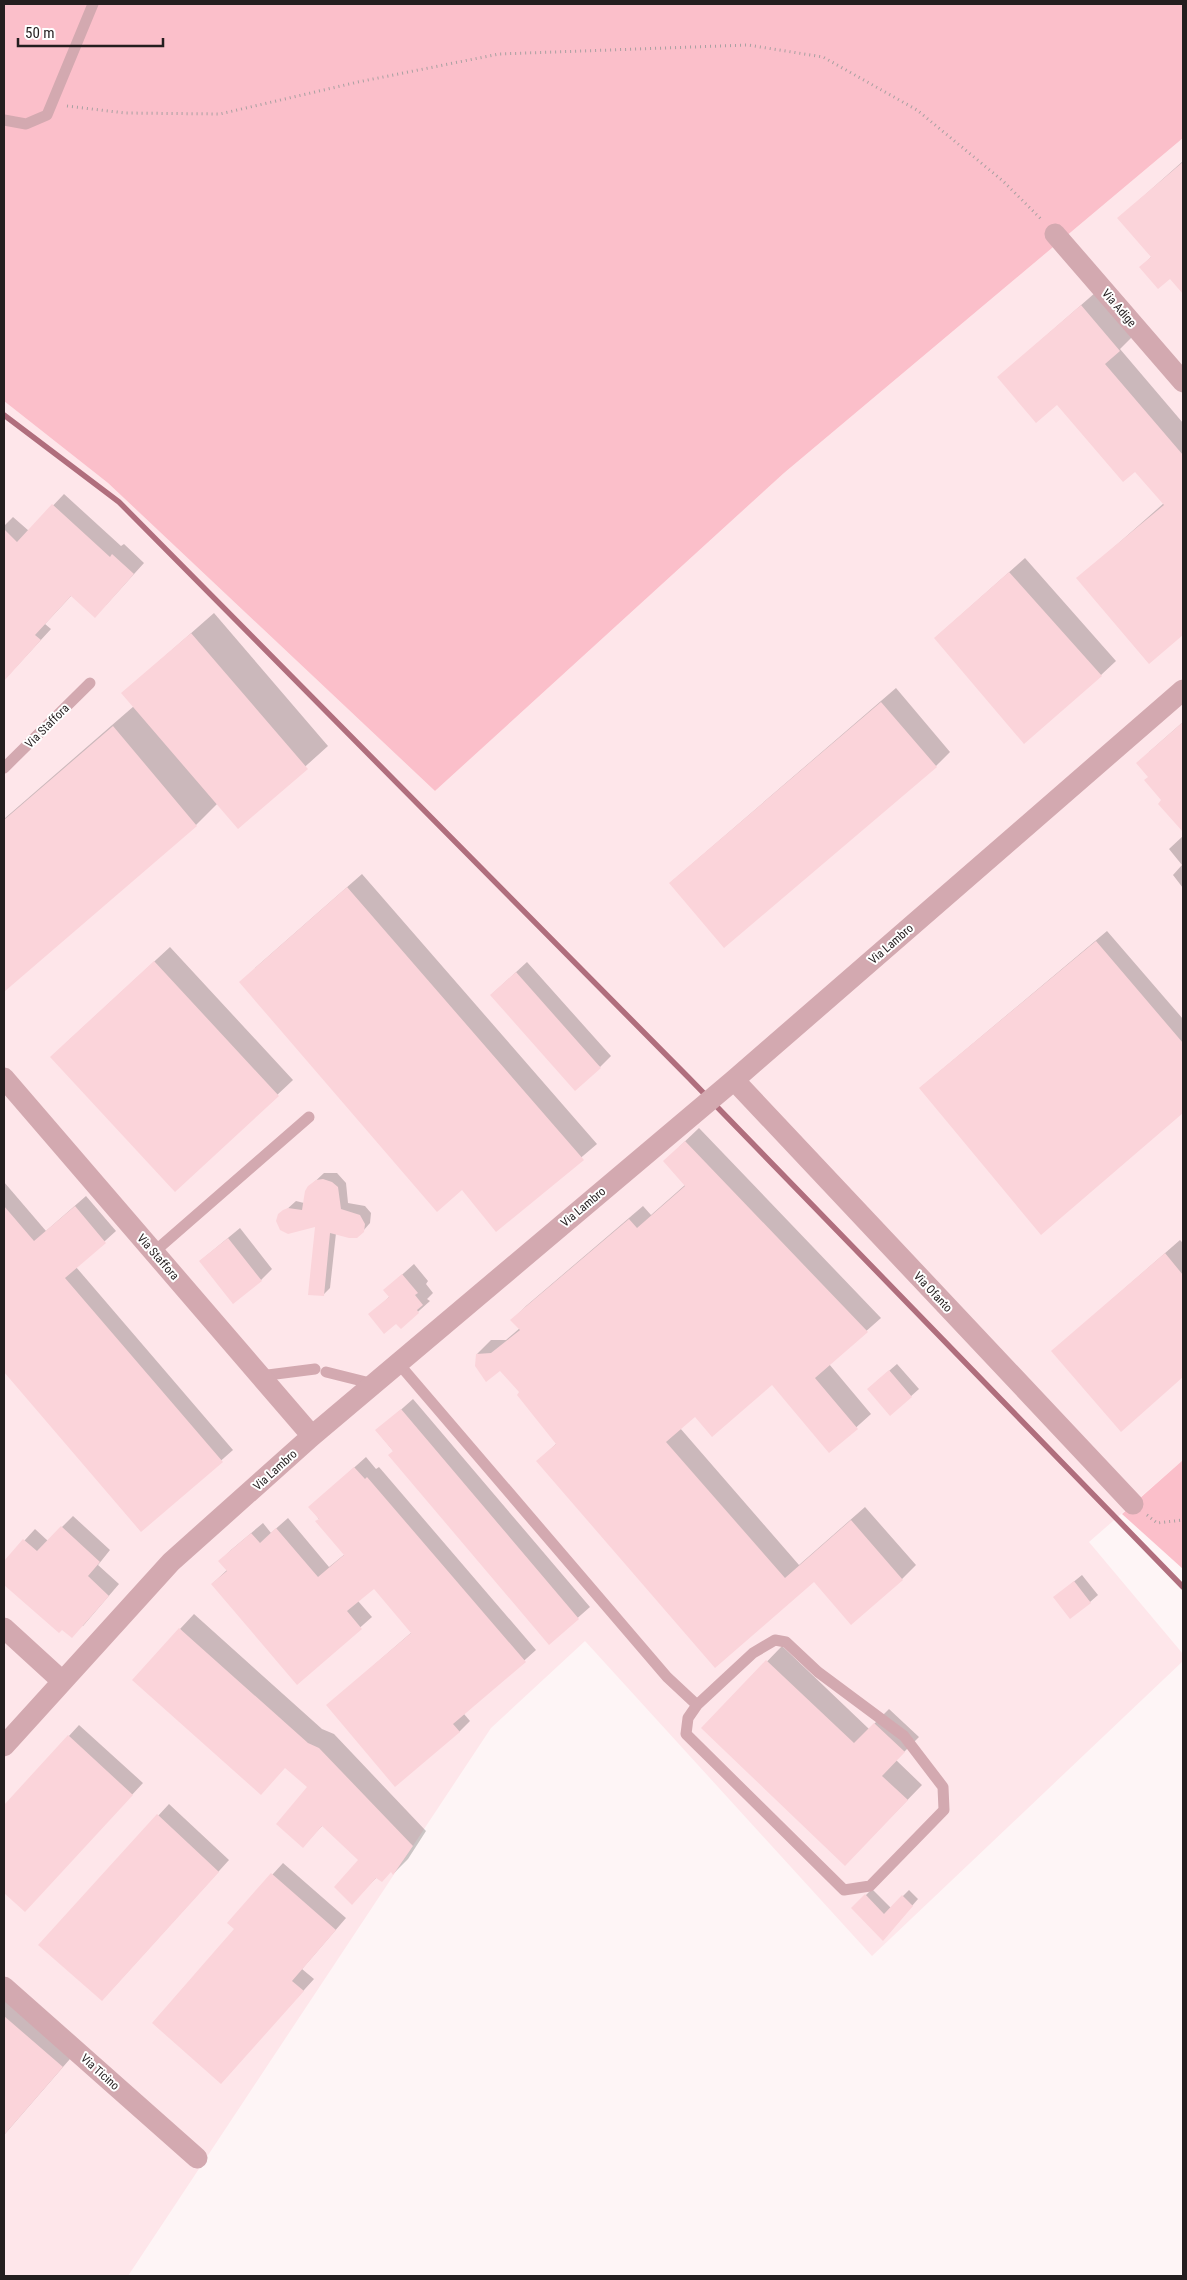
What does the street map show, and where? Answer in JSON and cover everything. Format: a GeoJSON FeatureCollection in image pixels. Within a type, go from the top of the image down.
{"type":"FeatureCollection","features":[{"type":"Feature","properties":{"kind":"street","name":"Via Adige"},"geometry":{"type":"LineString","coordinates":[[1055,234],[1183,382]]}},
{"type":"Feature","properties":{"kind":"street","name":"Via Lambro"},"geometry":{"type":"LineString","coordinates":[[4,1746],[171,1562],[312,1436],[729,1083],[1183,690]]}},
{"type":"Feature","properties":{"kind":"street","name":"Via Staffora"},"geometry":{"type":"LineString","coordinates":[[4,1078],[312,1436]]}},
{"type":"Feature","properties":{"kind":"street","name":"Via Ofanto"},"geometry":{"type":"LineString","coordinates":[[729,1083],[1132,1504]]}},
{"type":"Feature","properties":{"kind":"street"},"geometry":{"type":"LineString","coordinates":[[4,1628],[62,1681]]}},
{"type":"Feature","properties":{"kind":"street","name":"Via Ticino"},"geometry":{"type":"LineString","coordinates":[[4,1987],[197,2158]]}},
{"type":"Feature","properties":{"kind":"lane"},"geometry":{"type":"LineString","coordinates":[[4,120],[26,124],[47,115],[93,4]]}},
{"type":"Feature","properties":{"kind":"lane","name":"Via Staffora"},"geometry":{"type":"LineString","coordinates":[[4,768],[90,683]]}},
{"type":"Feature","properties":{"kind":"lane"},"geometry":{"type":"LineString","coordinates":[[154,1252],[309,1117]]}},
{"type":"Feature","properties":{"kind":"lane"},"geometry":{"type":"LineString","coordinates":[[399,1364],[667,1677],[697,1705]]}},
{"type":"Feature","properties":{"kind":"lane"},"geometry":{"type":"LineString","coordinates":[[260,1376],[321,1371],[374,1384]]}},
{"type":"Feature","properties":{"kind":"lane"},"geometry":{"type":"LineString","coordinates":[[775,1640],[786,1642],[818,1672],[904,1736],[943,1787],[944,1810],[870,1886],[844,1890],[686,1734],[688,1718],[697,1705],[753,1652],[775,1640]]}},
{"type":"Feature","properties":{"kind":"path"},"geometry":{"type":"LineString","coordinates":[[51,105],[125,113],[220,114],[358,82],[499,54],[748,45],[824,57],[917,110],[1003,181],[1055,234]]}},
{"type":"Feature","properties":{"kind":"path"},"geometry":{"type":"LineString","coordinates":[[1132,1504],[1157,1523],[1183,1520]]}},
{"type":"Feature","properties":{"kind":"shaded area"},"geometry":{"type":"Polygon","coordinates":[[[4,4],[1183,4],[1183,138],[784,473],[435,791],[108,483],[4,401],[4,4]]]}},
{"type":"Feature","properties":{"kind":"shaded area"},"geometry":{"type":"Polygon","coordinates":[[[1183,138],[1183,1460],[1089,1542],[1183,1654],[1183,1661],[872,1956],[585,1641],[491,1728],[128,2276],[4,2276],[4,401],[108,483],[435,791],[784,473],[1183,138]]]}},
{"type":"Feature","properties":{"kind":"shaded area"},"geometry":{"type":"Polygon","coordinates":[[[1183,1460],[1183,1569],[1122,1514],[1183,1460]]]}},
{"type":"Feature","properties":{"kind":"building"},"geometry":{"type":"Polygon","coordinates":[[[1183,162],[1183,294],[1170,279],[1158,289],[1139,267],[1151,257],[1117,218],[1183,162]]]}},
{"type":"Feature","properties":{"kind":"building"},"geometry":{"type":"Polygon","coordinates":[[[1081,305],[1120,351],[1105,364],[1183,455],[1183,635],[1149,664],[1076,578],[1164,505],[1135,472],[1123,482],[1057,405],[1036,423],[997,377],[1081,305]]]}},
{"type":"Feature","properties":{"kind":"building"},"geometry":{"type":"Polygon","coordinates":[[[52,504],[110,557],[112,554],[134,574],[95,618],[71,596],[35,635],[41,640],[4,681],[4,529],[17,542],[52,504]]]}},
{"type":"Feature","properties":{"kind":"building"},"geometry":{"type":"Polygon","coordinates":[[[1009,572],[1102,676],[1024,744],[934,638],[1009,572]]]}},
{"type":"Feature","properties":{"kind":"building"},"geometry":{"type":"Polygon","coordinates":[[[191,633],[308,769],[238,829],[121,693],[191,633]]]}},
{"type":"Feature","properties":{"kind":"building"},"geometry":{"type":"Polygon","coordinates":[[[881,702],[937,767],[724,948],[669,883],[881,702]]]}},
{"type":"Feature","properties":{"kind":"building"},"geometry":{"type":"Polygon","coordinates":[[[1183,722],[1183,832],[1158,804],[1161,800],[1144,780],[1148,777],[1136,763],[1183,722]]]}},
{"type":"Feature","properties":{"kind":"building"},"geometry":{"type":"Polygon","coordinates":[[[113,726],[197,826],[4,992],[4,820],[113,726]]]}},
{"type":"Feature","properties":{"kind":"building"},"geometry":{"type":"Polygon","coordinates":[[[347,887],[584,1160],[496,1232],[462,1190],[437,1212],[239,982],[347,887]]]}},
{"type":"Feature","properties":{"kind":"building"},"geometry":{"type":"Polygon","coordinates":[[[1096,941],[1183,1043],[1183,1113],[1041,1235],[919,1088],[1096,941]]]}},
{"type":"Feature","properties":{"kind":"building"},"geometry":{"type":"Polygon","coordinates":[[[154,961],[279,1096],[175,1192],[50,1057],[154,961]]]}},
{"type":"Feature","properties":{"kind":"building"},"geometry":{"type":"Polygon","coordinates":[[[516,972],[601,1068],[575,1091],[490,995],[516,972]]]}},
{"type":"Feature","properties":{"kind":"building"},"geometry":{"type":"Polygon","coordinates":[[[685,1141],[868,1332],[815,1378],[858,1429],[829,1453],[772,1385],[712,1437],[695,1417],[666,1442],[785,1578],[851,1520],[903,1580],[851,1625],[814,1582],[715,1668],[536,1461],[556,1444],[517,1395],[519,1392],[500,1371],[486,1382],[475,1366],[476,1354],[491,1353],[520,1330],[510,1320],[629,1219],[637,1228],[685,1186],[663,1161],[685,1141]]]}},
{"type":"Feature","properties":{"kind":"building"},"geometry":{"type":"Polygon","coordinates":[[[323,1179],[332,1182],[338,1187],[341,1209],[360,1215],[365,1224],[364,1232],[357,1238],[330,1233],[324,1296],[308,1295],[315,1227],[288,1234],[280,1230],[276,1221],[278,1214],[283,1210],[288,1208],[302,1210],[305,1191],[308,1186],[316,1180],[323,1179]]]}},
{"type":"Feature","properties":{"kind":"building"},"geometry":{"type":"Polygon","coordinates":[[[4,1206],[34,1241],[75,1206],[106,1243],[65,1278],[223,1462],[141,1532],[4,1372],[4,1206]]]}},
{"type":"Feature","properties":{"kind":"building"},"geometry":{"type":"Polygon","coordinates":[[[228,1238],[262,1281],[233,1304],[199,1261],[228,1238]]]}},
{"type":"Feature","properties":{"kind":"building"},"geometry":{"type":"Polygon","coordinates":[[[1165,1253],[1183,1275],[1183,1377],[1121,1432],[1051,1351],[1165,1253]]]}},
{"type":"Feature","properties":{"kind":"building"},"geometry":{"type":"Polygon","coordinates":[[[402,1274],[418,1293],[415,1295],[423,1305],[417,1310],[419,1313],[401,1329],[396,1324],[384,1334],[368,1314],[389,1297],[383,1290],[402,1274]]]}},
{"type":"Feature","properties":{"kind":"building"},"geometry":{"type":"Polygon","coordinates":[[[889,1370],[912,1397],[890,1416],[867,1389],[889,1370]]]}},
{"type":"Feature","properties":{"kind":"building"},"geometry":{"type":"Polygon","coordinates":[[[401,1409],[579,1619],[549,1645],[388,1455],[393,1451],[375,1430],[401,1409]]]}},
{"type":"Feature","properties":{"kind":"building"},"geometry":{"type":"Polygon","coordinates":[[[354,1467],[365,1479],[367,1477],[526,1662],[453,1724],[460,1732],[395,1787],[326,1705],[411,1633],[374,1589],[347,1611],[362,1629],[297,1685],[211,1584],[227,1571],[218,1561],[251,1533],[260,1543],[276,1528],[318,1577],[344,1555],[315,1521],[319,1519],[308,1507],[354,1467]]]}},
{"type":"Feature","properties":{"kind":"building"},"geometry":{"type":"Polygon","coordinates":[[[61,1526],[100,1562],[88,1576],[109,1596],[72,1638],[62,1630],[59,1633],[4,1585],[4,1561],[23,1539],[37,1551],[61,1526]]]}},
{"type":"Feature","properties":{"kind":"building"},"geometry":{"type":"Polygon","coordinates":[[[1074,1581],[1091,1603],[1070,1619],[1053,1597],[1074,1581]]]}},
{"type":"Feature","properties":{"kind":"building"},"geometry":{"type":"Polygon","coordinates":[[[179,1628],[308,1743],[319,1748],[413,1846],[393,1875],[391,1872],[382,1882],[376,1878],[352,1905],[334,1887],[358,1860],[322,1826],[303,1848],[276,1824],[307,1787],[285,1768],[261,1795],[132,1680],[179,1628]]]}},
{"type":"Feature","properties":{"kind":"building"},"geometry":{"type":"Polygon","coordinates":[[[766,1660],[854,1743],[874,1723],[905,1752],[882,1776],[908,1800],[845,1866],[701,1728],[766,1660]]]}},
{"type":"Feature","properties":{"kind":"building"},"geometry":{"type":"Polygon","coordinates":[[[68,1735],[133,1795],[25,1912],[4,1893],[4,1805],[68,1735]]]}},
{"type":"Feature","properties":{"kind":"building"},"geometry":{"type":"Polygon","coordinates":[[[157,1814],[219,1872],[102,2001],[38,1945],[157,1814]]]}},
{"type":"Feature","properties":{"kind":"building"},"geometry":{"type":"Polygon","coordinates":[[[271,1873],[336,1930],[292,1981],[304,1991],[221,2084],[152,2023],[234,1929],[227,1923],[271,1873]]]}},
{"type":"Feature","properties":{"kind":"building"},"geometry":{"type":"Polygon","coordinates":[[[865,1894],[884,1914],[902,1895],[913,1906],[883,1941],[851,1908],[865,1894]]]}},
{"type":"Feature","properties":{"kind":"building"},"geometry":{"type":"Polygon","coordinates":[[[4,2016],[63,2067],[4,2135],[4,2016]]]}},
{"type":"Feature","properties":{"kind":"waterway"},"geometry":{"type":"LineString","coordinates":[[4,415],[119,502],[689,1078],[1183,1587]]}}]}
